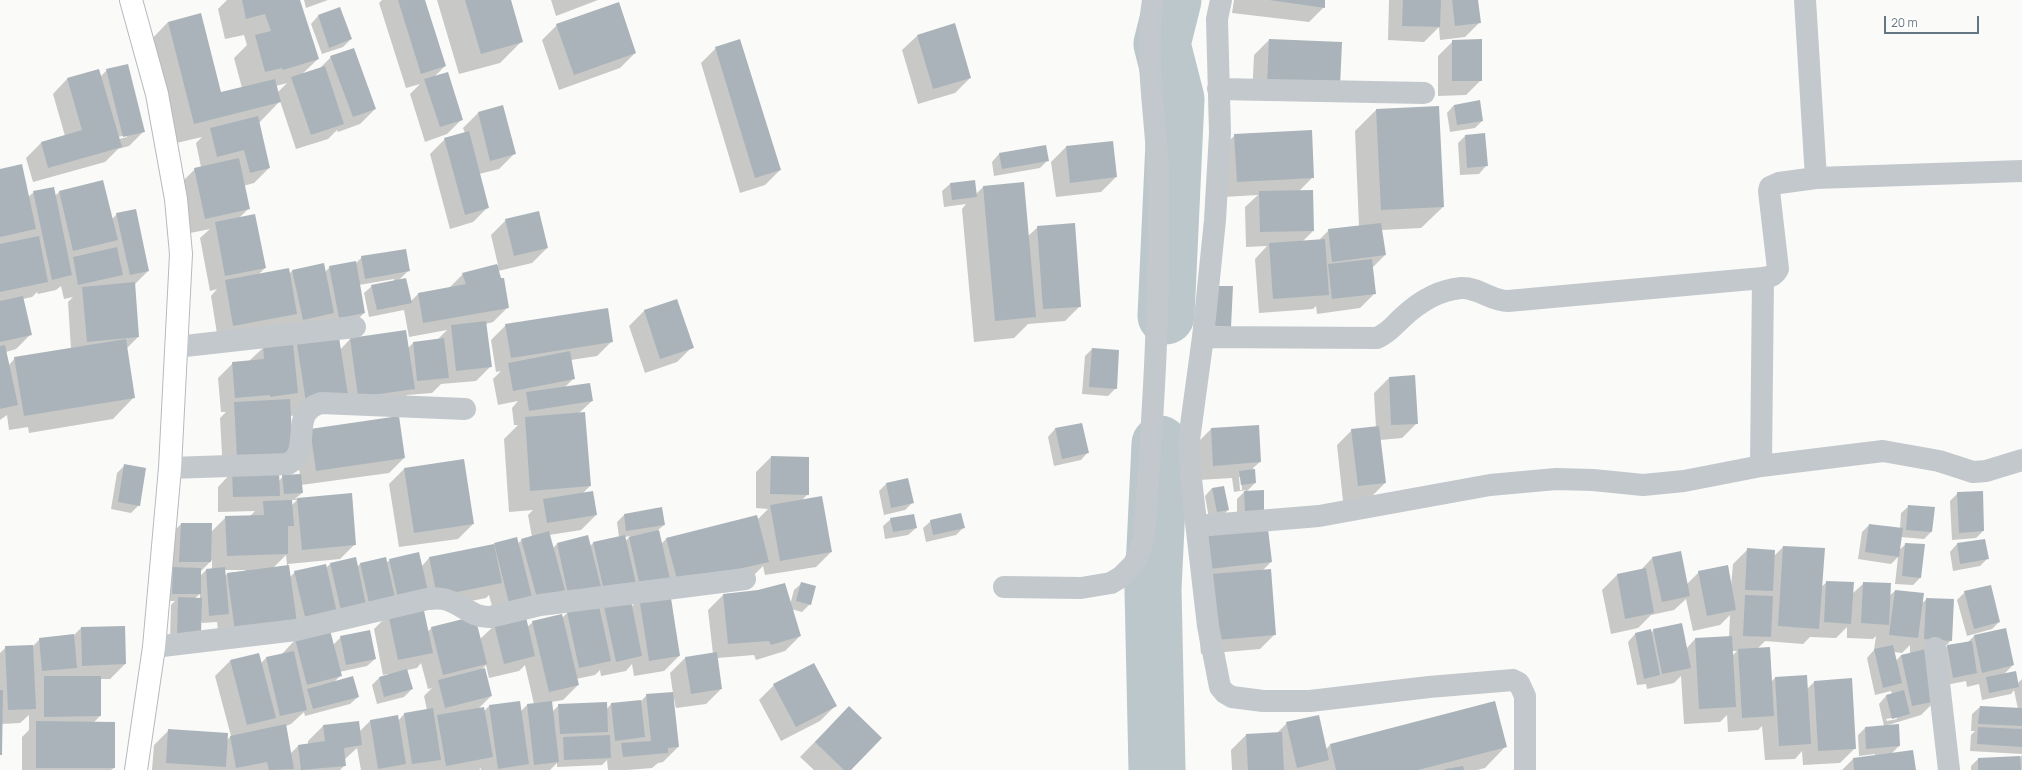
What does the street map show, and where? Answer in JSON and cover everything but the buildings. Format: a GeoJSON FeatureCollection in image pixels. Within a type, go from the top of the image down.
{"type":"FeatureCollection","features":[{"type":"Feature","properties":{"kind":"main road"},"geometry":{"type":"LineString","coordinates":[[131,0],[157,94],[176,199],[181,254],[170,468],[154,647],[136,770]]}},
{"type":"Feature","properties":{"kind":"street"},"geometry":{"type":"LineString","coordinates":[[1004,587],[1081,588],[1112,583],[1121,577],[1134,564],[1144,538],[1157,330],[1158,172],[1152,96],[1151,49],[1153,0]]}},
{"type":"Feature","properties":{"kind":"street"},"geometry":{"type":"LineString","coordinates":[[1221,0],[1217,19],[1220,133],[1215,220],[1203,337],[1189,440],[1191,479],[1198,526],[1208,626],[1220,687],[1225,693],[1232,697],[1263,701],[1310,701],[1429,687],[1513,680],[1519,683],[1525,696],[1525,770]]}},
{"type":"Feature","properties":{"kind":"street"},"geometry":{"type":"LineString","coordinates":[[1805,0],[1816,178]]}},
{"type":"Feature","properties":{"kind":"street"},"geometry":{"type":"LineString","coordinates":[[1218,89],[1424,93]]}},
{"type":"Feature","properties":{"kind":"street"},"geometry":{"type":"LineString","coordinates":[[1203,337],[1377,338],[1389,332],[1403,317],[1432,295],[1462,288],[1475,290],[1497,301],[1508,301],[1771,277],[1776,274],[1778,269],[1768,197],[1770,187],[1779,183],[1816,178],[2022,171]]}},
{"type":"Feature","properties":{"kind":"street"},"geometry":{"type":"LineString","coordinates":[[1761,466],[1762,278]]}},
{"type":"Feature","properties":{"kind":"street"},"geometry":{"type":"LineString","coordinates":[[176,347],[355,327]]}},
{"type":"Feature","properties":{"kind":"street"},"geometry":{"type":"LineString","coordinates":[[170,468],[288,464],[294,461],[300,453],[302,421],[306,411],[312,406],[320,403],[465,409]]}},
{"type":"Feature","properties":{"kind":"street"},"geometry":{"type":"LineString","coordinates":[[1198,526],[1319,516],[1490,485],[1556,479],[1593,480],[1643,485],[1684,481],[1761,466],[1883,451],[1939,461],[1973,472],[1986,471],[2022,460]]}},
{"type":"Feature","properties":{"kind":"street"},"geometry":{"type":"LineString","coordinates":[[154,647],[296,630],[427,599],[444,599],[459,605],[473,614],[486,617],[540,605],[745,579]]}},
{"type":"Feature","properties":{"kind":"street"},"geometry":{"type":"LineString","coordinates":[[1935,648],[1949,770]]}},
{"type":"Feature","properties":{"kind":"waterway"},"geometry":{"type":"LineString","coordinates":[[1166,316],[1176,99],[1162,44],[1173,0]]}},
{"type":"Feature","properties":{"kind":"waterway"},"geometry":{"type":"LineString","coordinates":[[1157,770],[1153,589],[1160,444]]}}]}
